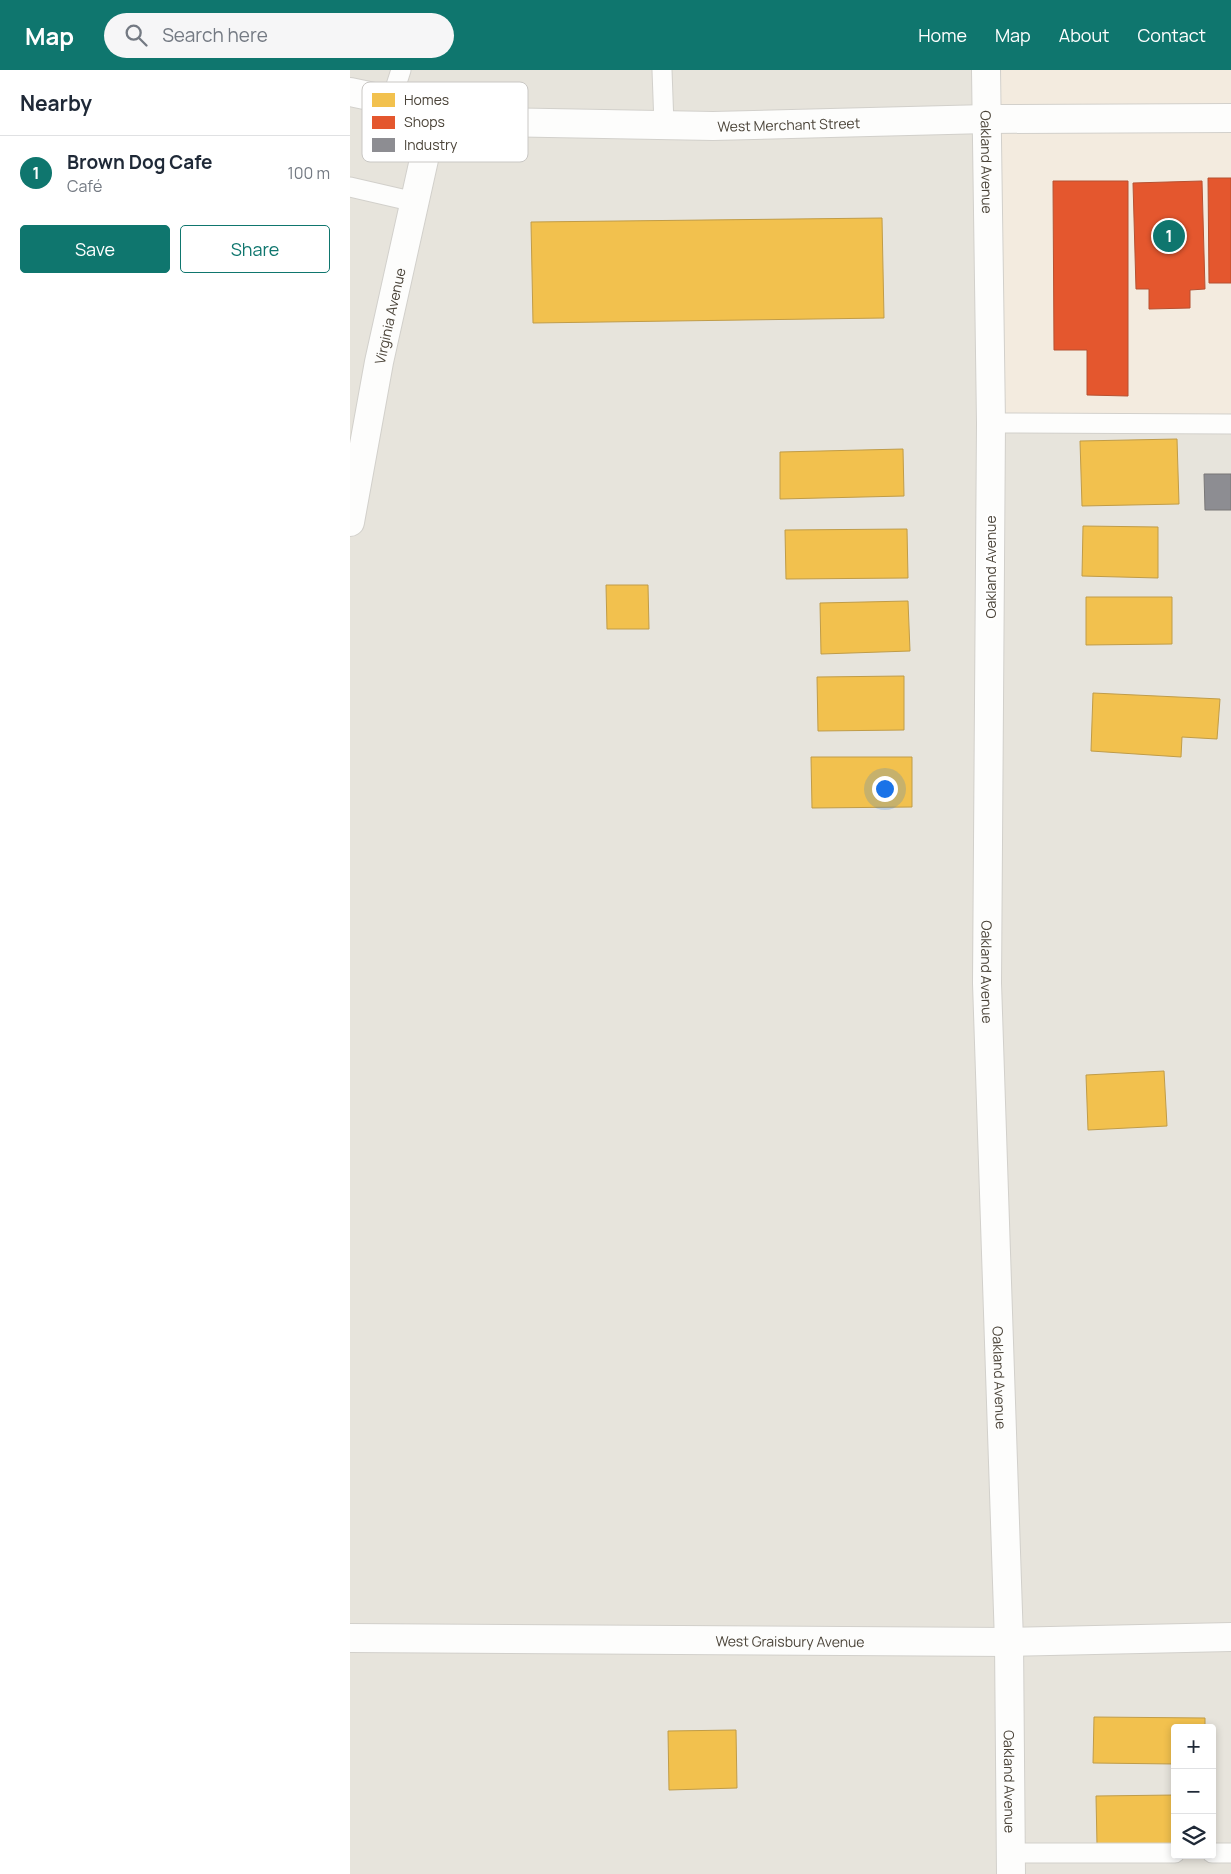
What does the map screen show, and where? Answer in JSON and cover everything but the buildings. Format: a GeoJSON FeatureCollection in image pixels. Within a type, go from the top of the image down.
{"type":"FeatureCollection","features":[{"type":"Feature","properties":{"kind":"street","name":"Oakland Avenue"},"geometry":{"type":"LineString","coordinates":[[986,70],[991,423],[987,983],[1009,1642],[1011,1864]]}},
{"type":"Feature","properties":{"kind":"street","name":"West Merchant Street"},"geometry":{"type":"LineString","coordinates":[[528,123],[713,126],[987,120],[1231,118]]}},
{"type":"Feature","properties":{"kind":"street","name":"Virginia Avenue"},"geometry":{"type":"LineString","coordinates":[[350,522],[379,362],[423,162]]}},
{"type":"Feature","properties":{"kind":"street","name":"West Graisbury Avenue"},"geometry":{"type":"LineString","coordinates":[[350,1638],[1009,1642],[1231,1637]]}},
{"type":"Feature","properties":{"kind":"lane"},"geometry":{"type":"LineString","coordinates":[[397,82],[401,70]]}},
{"type":"Feature","properties":{"kind":"lane"},"geometry":{"type":"LineString","coordinates":[[662,70],[664,125]]}},
{"type":"Feature","properties":{"kind":"lane"},"geometry":{"type":"LineString","coordinates":[[350,187],[414,202]]}},
{"type":"Feature","properties":{"kind":"lane"},"geometry":{"type":"LineString","coordinates":[[991,423],[1231,424]]}},
{"type":"Feature","properties":{"kind":"lane"},"geometry":{"type":"LineString","coordinates":[[1011,1864],[1171,1853]]}},
{"type":"Feature","properties":{"kind":"lane"},"geometry":{"type":"LineString","coordinates":[[1216,1853],[1231,1853]]}},
{"type":"Feature","properties":{"kind":"shaded area"},"geometry":{"type":"Polygon","coordinates":[[[350,70],[988,70],[1231,418],[1231,1874],[350,1874],[350,70]]]}},
{"type":"Feature","properties":{"kind":"shaded area"},"geometry":{"type":"Polygon","coordinates":[[[988,70],[1231,70],[1231,424],[991,423],[988,70]]]}},
{"type":"Feature","properties":{"kind":"place","name":"Brown Dog Cafe"},"geometry":{"type":"Point","coordinates":[1169,236]}}]}
